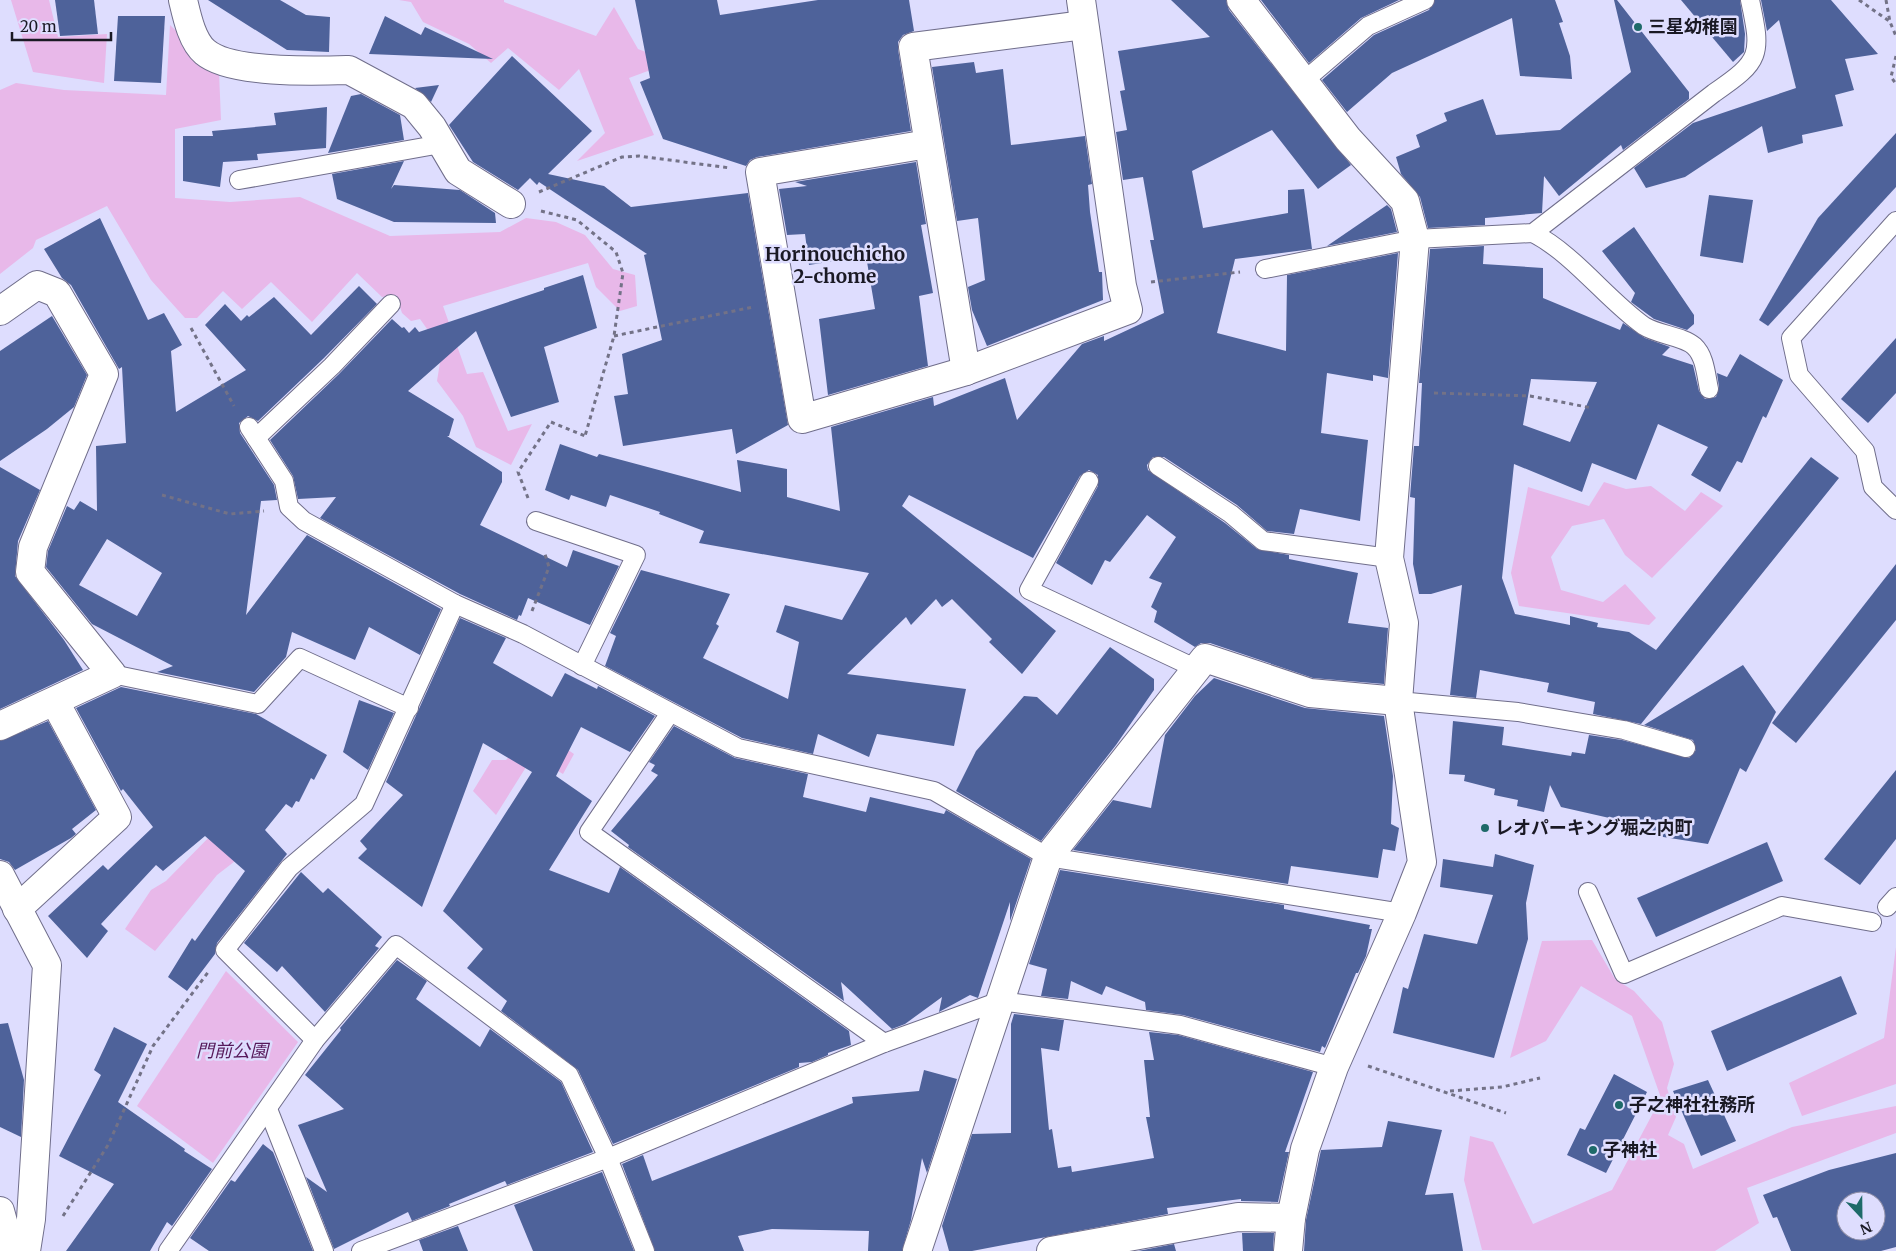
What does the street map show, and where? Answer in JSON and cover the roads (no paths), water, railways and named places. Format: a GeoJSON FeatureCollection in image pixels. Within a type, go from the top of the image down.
{"type":"FeatureCollection","features":[{"type":"Feature","properties":{"kind":"street"},"geometry":{"type":"LineString","coordinates":[[183,0],[191,30],[205,52],[225,62],[245,67],[349,70],[414,105],[432,127],[458,171],[511,204]]}},
{"type":"Feature","properties":{"kind":"street"},"geometry":{"type":"LineString","coordinates":[[1241,0],[1305,80],[1348,139],[1405,201],[1416,239],[1389,558],[1404,624],[1398,701],[1422,862],[1402,914],[1337,1062],[1305,1149],[1291,1218],[1288,1251]]}},
{"type":"Feature","properties":{"kind":"street"},"geometry":{"type":"LineString","coordinates":[[928,144],[760,172],[802,419],[966,371],[1128,310],[1122,286],[1082,12],[913,47],[966,371]]}},
{"type":"Feature","properties":{"kind":"street"},"geometry":{"type":"LineString","coordinates":[[0,311],[37,285],[57,293],[104,374],[33,547],[30,572],[112,674],[0,726]]}},
{"type":"Feature","properties":{"kind":"street"},"geometry":{"type":"LineString","coordinates":[[917,1251],[1048,857],[1205,658],[1310,693],[1398,701]]}},
{"type":"Feature","properties":{"kind":"street"},"geometry":{"type":"LineString","coordinates":[[17,910],[117,817],[55,702]]}},
{"type":"Feature","properties":{"kind":"street"},"geometry":{"type":"LineString","coordinates":[[0,875],[47,965],[32,1219],[26,1251]]}},
{"type":"Feature","properties":{"kind":"street"},"geometry":{"type":"LineString","coordinates":[[0,1211],[11,1251]]}},
{"type":"Feature","properties":{"kind":"street"},"geometry":{"type":"LineString","coordinates":[[1051,1251],[1238,1217],[1291,1218]]}},
{"type":"Feature","properties":{"kind":"lane"},"geometry":{"type":"LineString","coordinates":[[1305,80],[1368,26],[1425,0]]}},
{"type":"Feature","properties":{"kind":"lane"},"geometry":{"type":"LineString","coordinates":[[1533,233],[1714,92],[1741,74],[1755,57],[1757,32],[1750,0]]}},
{"type":"Feature","properties":{"kind":"lane"},"geometry":{"type":"LineString","coordinates":[[239,180],[441,144]]}},
{"type":"Feature","properties":{"kind":"lane"},"geometry":{"type":"LineString","coordinates":[[1896,221],[1791,338],[1799,376],[1866,451],[1873,487],[1896,510]]}},
{"type":"Feature","properties":{"kind":"lane"},"geometry":{"type":"LineString","coordinates":[[1265,269],[1416,239],[1533,233],[1548,241],[1623,309],[1647,327],[1694,346],[1704,362],[1709,389]]}},
{"type":"Feature","properties":{"kind":"lane"},"geometry":{"type":"LineString","coordinates":[[391,304],[332,366],[253,432],[284,481],[289,507],[304,521],[455,604],[523,634],[738,748],[934,791],[1048,857],[1402,914]]}},
{"type":"Feature","properties":{"kind":"lane"},"geometry":{"type":"LineString","coordinates":[[1158,466],[1231,514],[1263,541],[1389,558]]}},
{"type":"Feature","properties":{"kind":"lane"},"geometry":{"type":"LineString","coordinates":[[1089,481],[1029,590],[1197,668]]}},
{"type":"Feature","properties":{"kind":"lane"},"geometry":{"type":"LineString","coordinates":[[536,521],[636,555],[582,666]]}},
{"type":"Feature","properties":{"kind":"lane"},"geometry":{"type":"LineString","coordinates":[[315,1040],[225,950],[289,868],[364,804],[455,604]]}},
{"type":"Feature","properties":{"kind":"lane"},"geometry":{"type":"LineString","coordinates":[[112,674],[258,704],[300,658],[409,708]]}},
{"type":"Feature","properties":{"kind":"lane"},"geometry":{"type":"LineString","coordinates":[[1398,701],[1518,712],[1624,730],[1686,748]]}},
{"type":"Feature","properties":{"kind":"lane"},"geometry":{"type":"LineString","coordinates":[[670,713],[589,832],[884,1042]]}},
{"type":"Feature","properties":{"kind":"lane"},"geometry":{"type":"LineString","coordinates":[[1588,892],[1624,974],[1782,906],[1872,922]]}},
{"type":"Feature","properties":{"kind":"lane"},"geometry":{"type":"LineString","coordinates":[[168,1251],[315,1040],[396,945],[569,1075],[608,1158],[645,1251]]}},
{"type":"Feature","properties":{"kind":"lane"},"geometry":{"type":"LineString","coordinates":[[361,1251],[608,1158],[884,1042],[1000,1002],[1180,1025],[1337,1062]]}},
{"type":"Feature","properties":{"kind":"lane"},"geometry":{"type":"LineString","coordinates":[[268,1109],[324,1251]]}},
{"type":"Feature","properties":{"kind":"place","name":"三星幼稚園"},"geometry":{"type":"Point","coordinates":[1638,27]}},
{"type":"Feature","properties":{"kind":"place","name":"レオパーキング堀之内町"},"geometry":{"type":"Point","coordinates":[1485,828]}},
{"type":"Feature","properties":{"kind":"place","name":"子之神社社務所"},"geometry":{"type":"Point","coordinates":[1619,1105]}},
{"type":"Feature","properties":{"kind":"place","name":"子神社"},"geometry":{"type":"Point","coordinates":[1593,1150]}},
{"type":"Feature","properties":{"kind":"district","name":"Horinouchicho 2-chome"},"geometry":{"type":"Point","coordinates":[835,265]}},
{"type":"Feature","properties":{"kind":"park label","name":"門前公園"},"geometry":{"type":"Point","coordinates":[232,1051]}}]}
